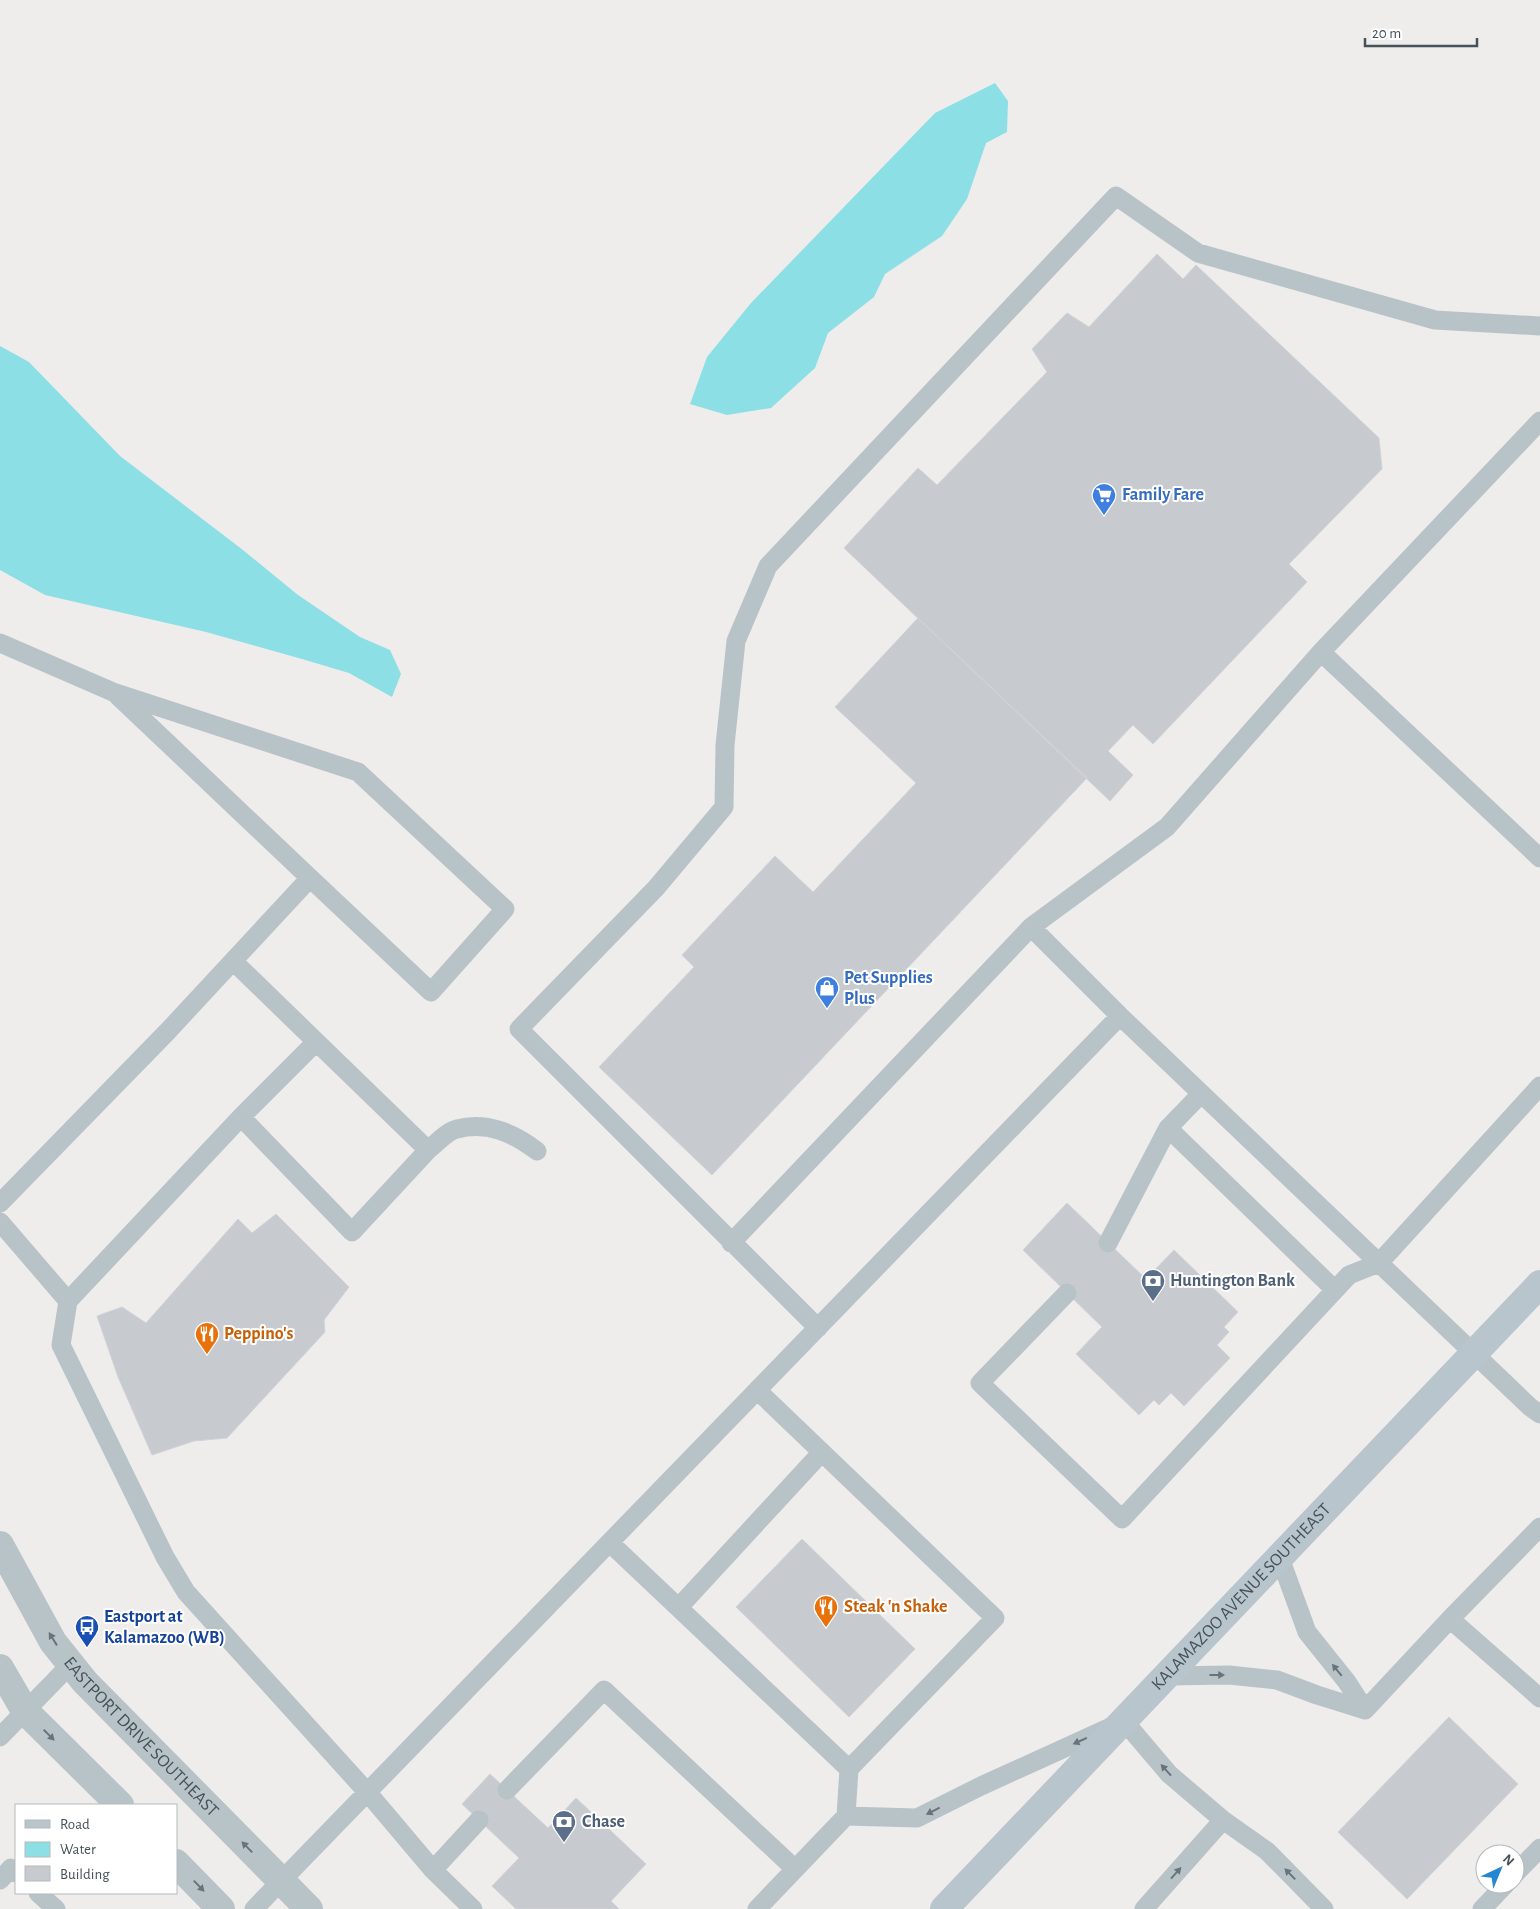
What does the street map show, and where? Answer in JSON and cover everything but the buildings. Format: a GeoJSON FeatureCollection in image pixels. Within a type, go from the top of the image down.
{"type":"FeatureCollection","features":[{"type":"Feature","properties":{"kind":"main road","name":"KALAMAZOO AVENUE SOUTHEAST"},"geometry":{"type":"LineString","coordinates":[[944,1909],[1540,1284]]}},
{"type":"Feature","properties":{"kind":"street","name":"EASTPORT DRIVE SOUTHEAST"},"geometry":{"type":"LineString","coordinates":[[0,1545],[54,1642],[85,1682],[309,1909]]}},
{"type":"Feature","properties":{"kind":"street"},"geometry":{"type":"LineString","coordinates":[[0,1668],[25,1711],[119,1804]]}},
{"type":"Feature","properties":{"kind":"street"},"geometry":{"type":"LineString","coordinates":[[178,1865],[221,1909]]}},
{"type":"Feature","properties":{"kind":"lane"},"geometry":{"type":"LineString","coordinates":[[818,1328],[519,1029],[656,888],[724,807],[725,745],[736,641],[768,566],[1116,196],[1198,253],[1435,320],[1540,326]]}},
{"type":"Feature","properties":{"kind":"lane"},"geometry":{"type":"LineString","coordinates":[[731,1242],[1031,927],[1167,827],[1322,652],[1540,421]]}},
{"type":"Feature","properties":{"kind":"lane"},"geometry":{"type":"LineString","coordinates":[[0,643],[113,692],[358,772],[505,909],[431,992],[113,692]]}},
{"type":"Feature","properties":{"kind":"lane"},"geometry":{"type":"LineString","coordinates":[[1322,652],[1540,858]]}},
{"type":"Feature","properties":{"kind":"lane"},"geometry":{"type":"LineString","coordinates":[[0,1204],[310,878]]}},
{"type":"Feature","properties":{"kind":"lane"},"geometry":{"type":"LineString","coordinates":[[1031,927],[1120,1016],[1473,1353],[1540,1414]]}},
{"type":"Feature","properties":{"kind":"lane"},"geometry":{"type":"LineString","coordinates":[[233,961],[428,1150]]}},
{"type":"Feature","properties":{"kind":"lane"},"geometry":{"type":"LineString","coordinates":[[254,1909],[1120,1016]]}},
{"type":"Feature","properties":{"kind":"lane"},"geometry":{"type":"LineString","coordinates":[[316,1042],[240,1117],[68,1301],[61,1345],[165,1557],[186,1592],[368,1792],[433,1870],[473,1909]]}},
{"type":"Feature","properties":{"kind":"lane"},"geometry":{"type":"LineString","coordinates":[[1067,1293],[980,1383],[1122,1519],[1349,1275],[1379,1263],[1540,1086]]}},
{"type":"Feature","properties":{"kind":"lane"},"geometry":{"type":"LineString","coordinates":[[1108,1243],[1168,1128],[1202,1094]]}},
{"type":"Feature","properties":{"kind":"lane"},"geometry":{"type":"LineString","coordinates":[[240,1117],[352,1232],[428,1150],[455,1129],[487,1126],[517,1136],[537,1151]]}},
{"type":"Feature","properties":{"kind":"lane"},"geometry":{"type":"LineString","coordinates":[[1168,1128],[1336,1290]]}},
{"type":"Feature","properties":{"kind":"lane"},"geometry":{"type":"LineString","coordinates":[[0,1222],[68,1301]]}},
{"type":"Feature","properties":{"kind":"lane"},"geometry":{"type":"LineString","coordinates":[[757,1390],[996,1618],[849,1769],[846,1816],[757,1909]]}},
{"type":"Feature","properties":{"kind":"lane"},"geometry":{"type":"LineString","coordinates":[[679,1607],[822,1452]]}},
{"type":"Feature","properties":{"kind":"lane"},"geometry":{"type":"LineString","coordinates":[[1365,1710],[1450,1618],[1540,1527]]}},
{"type":"Feature","properties":{"kind":"lane"},"geometry":{"type":"LineString","coordinates":[[610,1542],[849,1769]]}},
{"type":"Feature","properties":{"kind":"lane"},"geometry":{"type":"LineString","coordinates":[[1280,1558],[1307,1632],[1347,1682],[1365,1710]]}},
{"type":"Feature","properties":{"kind":"lane"},"geometry":{"type":"LineString","coordinates":[[1450,1618],[1540,1698]]}},
{"type":"Feature","properties":{"kind":"lane"},"geometry":{"type":"LineString","coordinates":[[0,1737],[71,1664]]}},
{"type":"Feature","properties":{"kind":"lane"},"geometry":{"type":"LineString","coordinates":[[1168,1676],[1230,1675],[1277,1680],[1365,1710]]}},
{"type":"Feature","properties":{"kind":"lane"},"geometry":{"type":"LineString","coordinates":[[507,1790],[604,1690],[795,1869]]}},
{"type":"Feature","properties":{"kind":"lane"},"geometry":{"type":"LineString","coordinates":[[846,1816],[917,1818],[981,1786],[1124,1721],[1169,1774],[1223,1820],[1268,1851],[1318,1906]]}},
{"type":"Feature","properties":{"kind":"lane"},"geometry":{"type":"LineString","coordinates":[[433,1870],[479,1820]]}},
{"type":"Feature","properties":{"kind":"lane"},"geometry":{"type":"LineString","coordinates":[[1144,1909],[1223,1820]]}},
{"type":"Feature","properties":{"kind":"lane"},"geometry":{"type":"LineString","coordinates":[[1525,1864],[1540,1848]]}},
{"type":"Feature","properties":{"kind":"lane"},"geometry":{"type":"LineString","coordinates":[[0,1880],[11,1868],[15,1872]]}},
{"type":"Feature","properties":{"kind":"lane"},"geometry":{"type":"LineString","coordinates":[[39,1894],[56,1909]]}},
{"type":"Feature","properties":{"kind":"lane"},"geometry":{"type":"LineString","coordinates":[[1482,1909],[1496,1894]]}},
{"type":"Feature","properties":{"kind":"water"},"geometry":{"type":"Polygon","coordinates":[[[995,83],[1008,101],[1007,132],[986,143],[967,199],[942,236],[885,274],[874,297],[828,333],[815,368],[771,408],[727,415],[690,404],[707,357],[751,303],[935,113],[995,83]]]}},
{"type":"Feature","properties":{"kind":"water"},"geometry":{"type":"Polygon","coordinates":[[[0,346],[29,362],[120,456],[243,550],[298,595],[360,637],[390,650],[401,674],[392,697],[349,673],[302,659],[206,632],[45,595],[0,570],[0,346]]]}},
{"type":"Feature","properties":{"kind":"place","name":"Family Fare"},"geometry":{"type":"Point","coordinates":[1104,516]}},
{"type":"Feature","properties":{"kind":"place","name":"Pet Supplies Plus"},"geometry":{"type":"Point","coordinates":[827,1009]}},
{"type":"Feature","properties":{"kind":"place","name":"Huntington Bank"},"geometry":{"type":"Point","coordinates":[1153,1302]}},
{"type":"Feature","properties":{"kind":"place","name":"Peppino's"},"geometry":{"type":"Point","coordinates":[207,1355]}},
{"type":"Feature","properties":{"kind":"place","name":"Steak 'n Shake"},"geometry":{"type":"Point","coordinates":[826,1628]}},
{"type":"Feature","properties":{"kind":"place","name":"Eastport at Kalamazoo (WB)"},"geometry":{"type":"Point","coordinates":[87,1648]}},
{"type":"Feature","properties":{"kind":"place","name":"Chase"},"geometry":{"type":"Point","coordinates":[564,1843]}}]}
